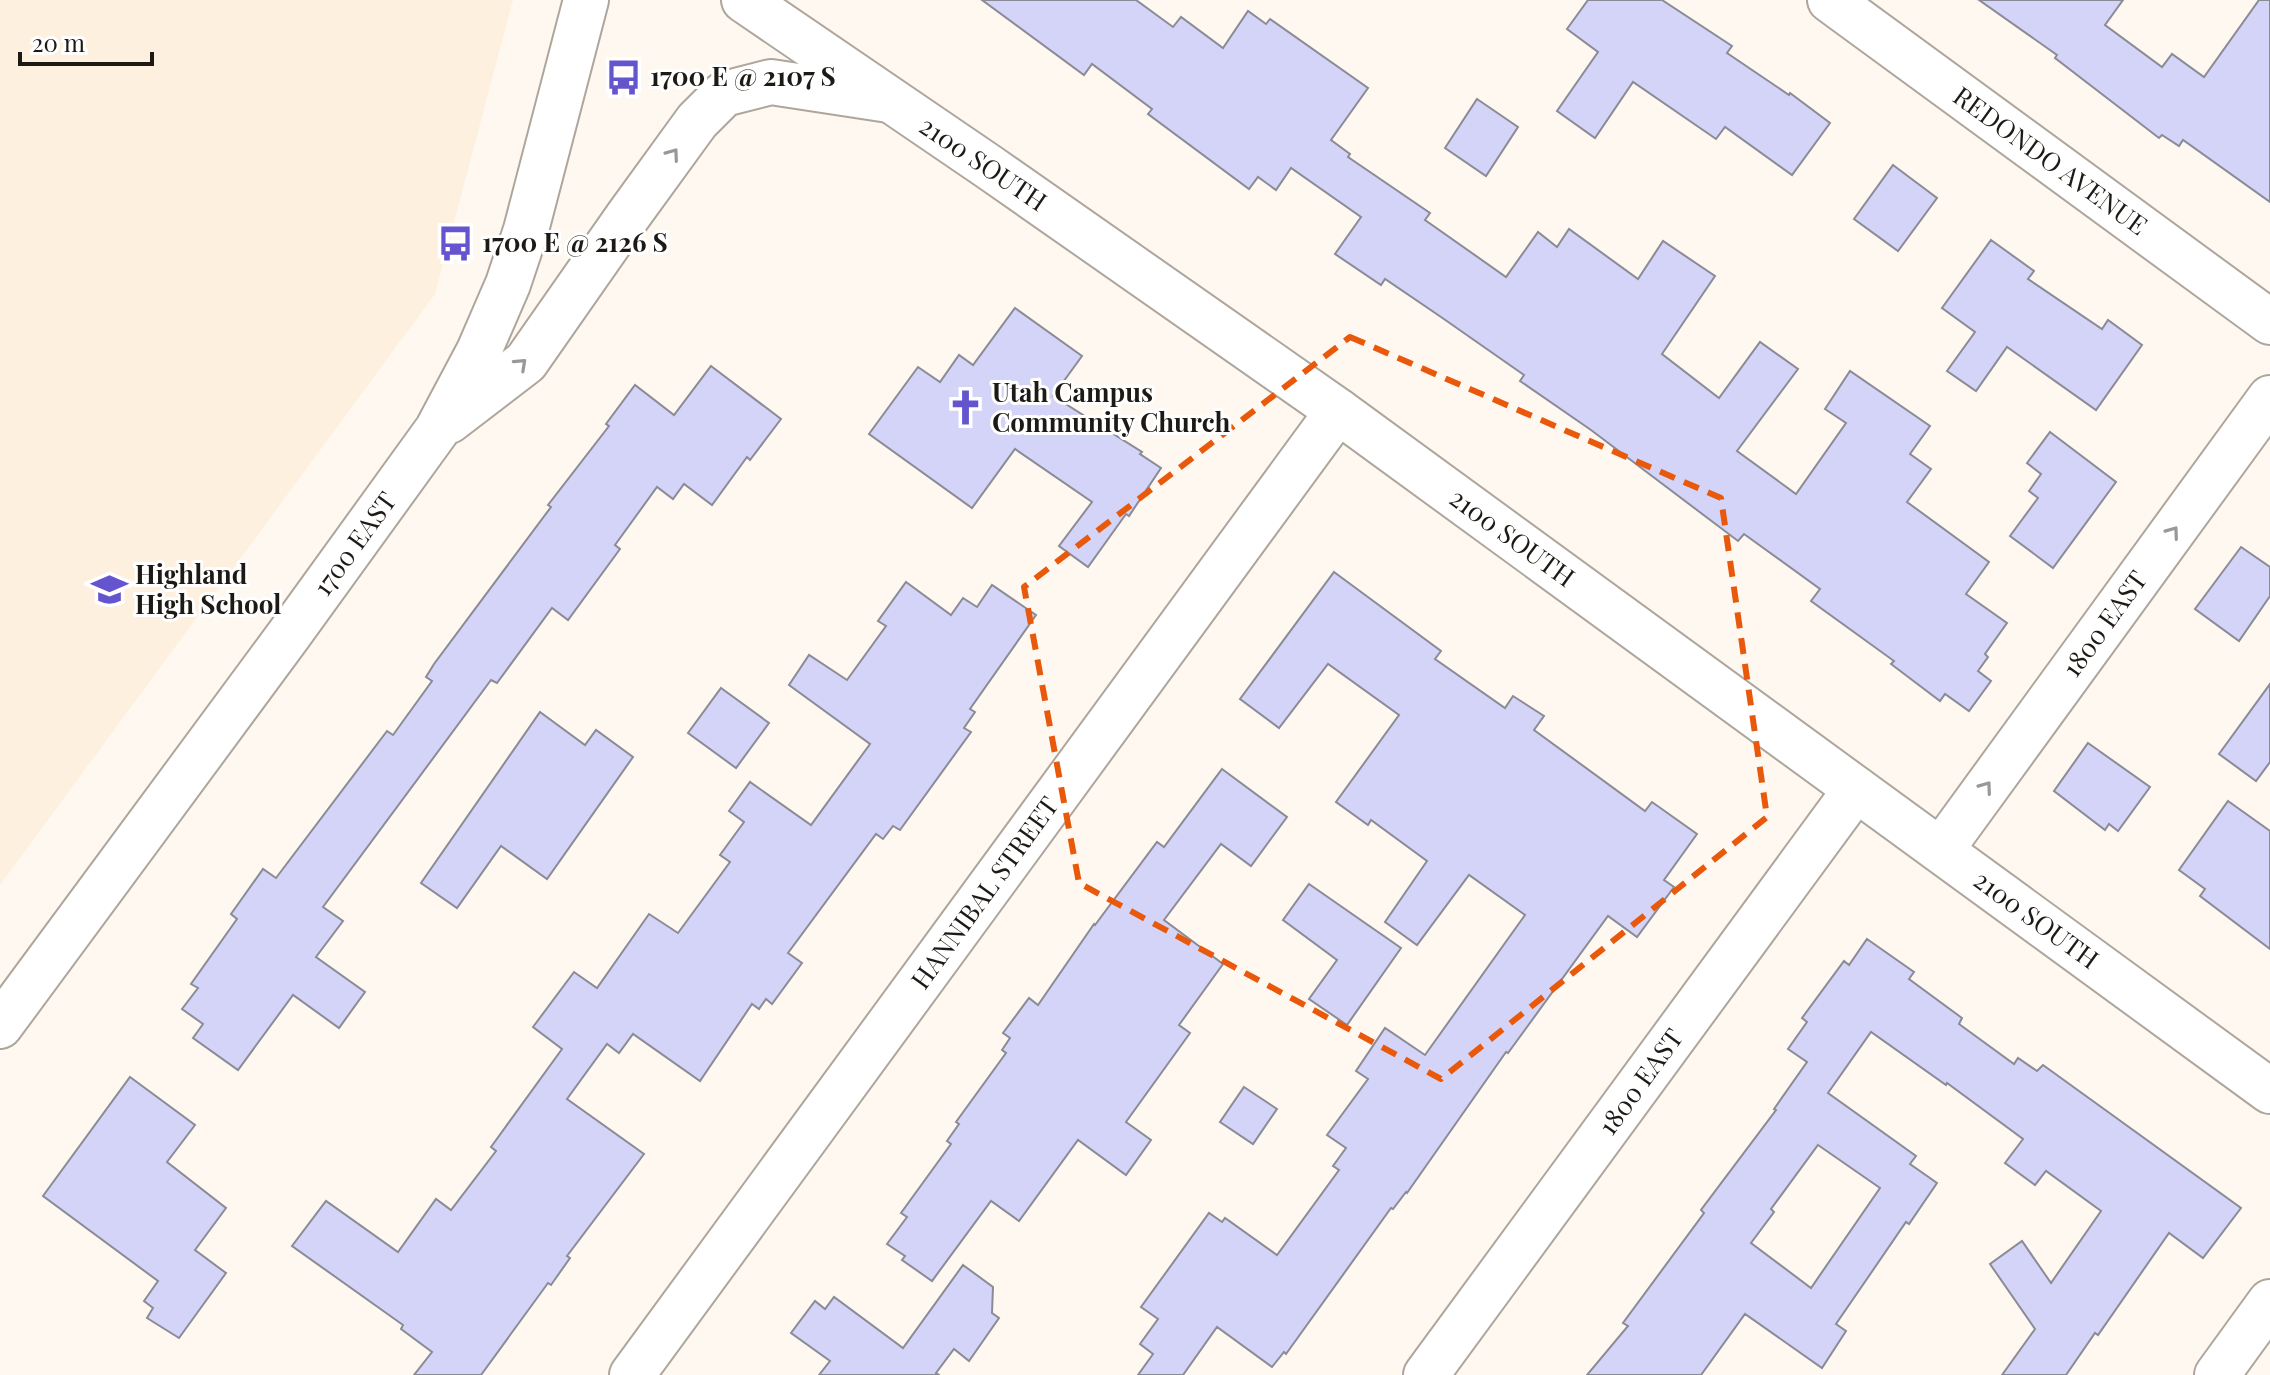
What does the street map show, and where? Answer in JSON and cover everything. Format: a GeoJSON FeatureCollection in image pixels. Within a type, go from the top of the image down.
{"type":"FeatureCollection","features":[{"type":"Feature","properties":{"kind":"street","name":"1700 EAST"},"geometry":{"type":"LineString","coordinates":[[0,1026],[437,430],[479,351],[508,284],[526,230],[586,0]]}},
{"type":"Feature","properties":{"kind":"street","name":"2100 SOUTH"},"geometry":{"type":"LineString","coordinates":[[744,0],[1338,411],[2270,1091]]}},
{"type":"Feature","properties":{"kind":"street","name":"REDONDO AVENUE"},"geometry":{"type":"LineString","coordinates":[[1830,0],[2270,322]]}},
{"type":"Feature","properties":{"kind":"street"},"geometry":{"type":"LineString","coordinates":[[437,430],[526,362],[697,121],[724,94],[771,82],[889,100]]}},
{"type":"Feature","properties":{"kind":"street","name":"1800 EAST"},"geometry":{"type":"LineString","coordinates":[[1941,850],[2270,398]]}},
{"type":"Feature","properties":{"kind":"street","name":"HANNIBAL STREET"},"geometry":{"type":"LineString","coordinates":[[632,1375],[1338,411]]}},
{"type":"Feature","properties":{"kind":"street","name":"1800 EAST"},"geometry":{"type":"LineString","coordinates":[[1426,1375],[1856,789]]}},
{"type":"Feature","properties":{"kind":"street"},"geometry":{"type":"LineString","coordinates":[[2217,1375],[2270,1302]]}},
{"type":"Feature","properties":{"kind":"highlighted area"},"geometry":{"type":"Polygon","coordinates":[[[1350,337],[1721,498],[1767,817],[1441,1079],[1079,883],[1024,587],[1350,337]]]}},
{"type":"Feature","properties":{"kind":"shaded area","name":"Highland High School"},"geometry":{"type":"Polygon","coordinates":[[[0,0],[513,0],[435,294],[0,885],[0,0]]]}},
{"type":"Feature","properties":{"kind":"building"},"geometry":{"type":"Polygon","coordinates":[[[982,0],[1136,0],[1173,27],[1181,17],[1223,48],[1248,11],[1266,24],[1270,19],[1368,88],[1331,140],[1350,154],[1348,157],[1430,213],[1425,220],[1506,277],[1538,232],[1557,247],[1569,229],[1638,279],[1663,241],[1715,276],[1662,354],[1719,398],[1760,342],[1798,369],[1737,451],[1796,494],[1846,423],[1825,409],[1850,371],[1930,426],[1910,454],[1931,469],[1907,502],[1989,562],[1966,594],[2007,623],[1985,654],[1988,657],[1978,671],[1991,681],[1969,711],[1945,694],[1940,701],[1891,664],[1894,661],[1811,601],[1820,589],[1744,534],[1738,541],[1591,430],[1520,381],[1524,375],[1441,317],[1385,279],[1381,285],[1335,254],[1361,217],[1291,168],[1276,190],[1258,177],[1249,189],[1148,114],[1152,109],[1092,64],[1084,75],[982,0]]]}},
{"type":"Feature","properties":{"kind":"building"},"geometry":{"type":"Polygon","coordinates":[[[1588,0],[1662,0],[1732,46],[1727,53],[1830,123],[1792,175],[1725,127],[1716,139],[1633,82],[1595,138],[1557,111],[1598,52],[1567,29],[1588,0]]]}},
{"type":"Feature","properties":{"kind":"building"},"geometry":{"type":"Polygon","coordinates":[[[1979,0],[2123,0],[2105,25],[2162,67],[2172,54],[2204,77],[2259,0],[2270,0],[2270,202],[2183,140],[2179,146],[2162,135],[2159,138],[2055,58],[2057,55],[1979,0]]]}},
{"type":"Feature","properties":{"kind":"building"},"geometry":{"type":"Polygon","coordinates":[[[1477,99],[1518,127],[1486,176],[1445,148],[1477,99]]]}},
{"type":"Feature","properties":{"kind":"building"},"geometry":{"type":"Polygon","coordinates":[[[1893,165],[1937,198],[1898,251],[1854,219],[1893,165]]]}},
{"type":"Feature","properties":{"kind":"building"},"geometry":{"type":"Polygon","coordinates":[[[1991,240],[2034,271],[2028,279],[2102,329],[2108,320],[2142,345],[2096,410],[2007,347],[1976,391],[1947,371],[1975,332],[1942,308],[1991,240]]]}},
{"type":"Feature","properties":{"kind":"building","name":"Utah Campus Community Church"},"geometry":{"type":"Polygon","coordinates":[[[1015,308],[1082,356],[1053,396],[1142,452],[1140,454],[1161,468],[1129,516],[1126,514],[1088,567],[1059,546],[1092,502],[1015,449],[972,508],[869,434],[918,367],[940,382],[959,355],[973,365],[1015,308]]]}},
{"type":"Feature","properties":{"kind":"building"},"geometry":{"type":"Polygon","coordinates":[[[711,366],[781,419],[750,460],[747,457],[712,505],[684,484],[673,499],[657,487],[615,545],[620,549],[568,620],[552,608],[497,683],[491,680],[323,907],[343,921],[316,957],[365,992],[339,1028],[293,995],[238,1070],[193,1038],[203,1024],[182,1009],[198,988],[191,984],[237,919],[231,914],[263,869],[276,878],[387,731],[393,735],[432,681],[426,677],[434,664],[551,507],[548,505],[609,426],[606,424],[635,385],[674,415],[711,366]]]}},
{"type":"Feature","properties":{"kind":"building"},"geometry":{"type":"Polygon","coordinates":[[[2050,432],[2116,482],[2053,568],[2010,536],[2038,498],[2029,491],[2041,474],[2027,463],[2050,432]]]}},
{"type":"Feature","properties":{"kind":"building"},"geometry":{"type":"Polygon","coordinates":[[[2241,547],[2270,567],[2270,596],[2239,641],[2195,609],[2241,547]]]}},
{"type":"Feature","properties":{"kind":"building"},"geometry":{"type":"Polygon","coordinates":[[[1334,572],[1441,651],[1435,659],[1505,708],[1513,696],[1544,716],[1534,730],[1645,811],[1652,802],[1697,834],[1664,880],[1674,887],[1637,937],[1608,916],[1286,1354],[1284,1352],[1272,1367],[1217,1327],[1183,1375],[1138,1375],[1153,1354],[1140,1344],[1158,1319],[1141,1307],[1209,1213],[1222,1222],[1225,1218],[1277,1255],[1339,1170],[1333,1166],[1346,1148],[1327,1135],[1368,1079],[1356,1071],[1385,1028],[1425,1055],[1525,915],[1469,875],[1417,945],[1385,922],[1427,861],[1371,820],[1368,825],[1336,802],[1399,715],[1328,664],[1279,728],[1240,699],[1334,572]]]}},
{"type":"Feature","properties":{"kind":"building"},"geometry":{"type":"Polygon","coordinates":[[[906,582],[951,615],[963,598],[977,607],[992,585],[1036,615],[970,709],[975,712],[964,728],[971,732],[900,830],[893,826],[883,839],[876,834],[788,953],[802,963],[772,1004],[766,999],[759,1009],[752,1004],[700,1081],[633,1034],[619,1053],[607,1044],[567,1099],[644,1154],[567,1256],[570,1258],[551,1285],[548,1283],[481,1375],[414,1375],[432,1352],[401,1329],[403,1325],[292,1246],[326,1201],[398,1252],[436,1199],[451,1210],[496,1151],[491,1147],[562,1049],[533,1027],[574,972],[597,988],[649,914],[678,933],[730,862],[720,855],[744,822],[729,811],[750,782],[811,825],[870,744],[789,685],[809,655],[847,680],[886,626],[878,621],[906,582]]]}},
{"type":"Feature","properties":{"kind":"building"},"geometry":{"type":"Polygon","coordinates":[[[2270,684],[2270,762],[2256,781],[2219,754],[2270,684]]]}},
{"type":"Feature","properties":{"kind":"building"},"geometry":{"type":"Polygon","coordinates":[[[721,688],[769,723],[736,768],[688,733],[721,688]]]}},
{"type":"Feature","properties":{"kind":"building"},"geometry":{"type":"Polygon","coordinates":[[[540,712],[585,745],[596,730],[633,757],[547,879],[501,846],[457,908],[421,883],[540,712]]]}},
{"type":"Feature","properties":{"kind":"building"},"geometry":{"type":"Polygon","coordinates":[[[2088,743],[2150,787],[2118,831],[2109,824],[2105,830],[2054,791],[2088,743]]]}},
{"type":"Feature","properties":{"kind":"building"},"geometry":{"type":"Polygon","coordinates":[[[1222,769],[1287,817],[1251,866],[1221,844],[1164,920],[1223,964],[1179,1025],[1190,1033],[1126,1122],[1151,1140],[1126,1175],[1078,1140],[1019,1221],[991,1201],[932,1281],[902,1260],[905,1256],[887,1244],[907,1217],[901,1213],[951,1144],[947,1141],[959,1124],[956,1122],[1006,1053],[1002,1050],[1010,1038],[1003,1033],[1029,998],[1038,1005],[1094,924],[1157,842],[1164,847],[1222,769]]]}},
{"type":"Feature","properties":{"kind":"building"},"geometry":{"type":"Polygon","coordinates":[[[2228,801],[2270,831],[2270,949],[2200,896],[2205,889],[2179,870],[2228,801]]]}},
{"type":"Feature","properties":{"kind":"building"},"geometry":{"type":"Polygon","coordinates":[[[1309,884],[1401,948],[1347,1025],[1309,999],[1337,960],[1283,920],[1309,884]]]}},
{"type":"Feature","properties":{"kind":"building"},"geometry":{"type":"Polygon","coordinates":[[[1867,939],[1914,972],[1909,979],[1962,1018],[1959,1024],[2014,1064],[2018,1058],[2037,1071],[2043,1065],[2241,1208],[2203,1258],[2169,1233],[2098,1335],[2095,1333],[2066,1375],[2002,1375],[2035,1329],[1990,1264],[2022,1241],[2051,1283],[2101,1211],[2046,1171],[2035,1185],[2005,1163],[2023,1139],[1871,1032],[1828,1093],[1916,1156],[1910,1164],[1937,1183],[1909,1224],[1906,1222],[1836,1324],[1846,1331],[1822,1368],[1745,1314],[1701,1375],[1587,1375],[1628,1326],[1623,1323],[1704,1213],[1701,1210],[1776,1110],[1807,1062],[1788,1049],[1807,1022],[1802,1018],[1844,961],[1849,965],[1867,939]],[[1818,1145],[1771,1209],[1774,1212],[1751,1243],[1811,1288],[1880,1188],[1818,1145]]]}},
{"type":"Feature","properties":{"kind":"building"},"geometry":{"type":"Polygon","coordinates":[[[130,1077],[195,1125],[167,1162],[226,1208],[195,1250],[226,1273],[179,1338],[147,1318],[153,1308],[144,1301],[158,1281],[43,1196],[130,1077]]]}},
{"type":"Feature","properties":{"kind":"building"},"geometry":{"type":"Polygon","coordinates":[[[1244,1087],[1277,1109],[1253,1144],[1220,1122],[1244,1087]]]}},
{"type":"Feature","properties":{"kind":"building"},"geometry":{"type":"Polygon","coordinates":[[[963,1265],[993,1287],[992,1313],[999,1318],[969,1361],[954,1349],[936,1373],[939,1375],[819,1375],[830,1361],[791,1333],[815,1301],[825,1309],[834,1297],[903,1348],[963,1265]]]}},
{"type":"Feature","properties":{"kind":"place","name":"1700 E @ 2107 S"},"geometry":{"type":"Point","coordinates":[624,77]}},
{"type":"Feature","properties":{"kind":"place","name":"1700 E @ 2126 S"},"geometry":{"type":"Point","coordinates":[456,243]}},
{"type":"Feature","properties":{"kind":"place","name":"Utah Campus Community Church"},"geometry":{"type":"Point","coordinates":[966,408]}},
{"type":"Feature","properties":{"kind":"place","name":"Highland High School"},"geometry":{"type":"Point","coordinates":[109,590]}}]}
